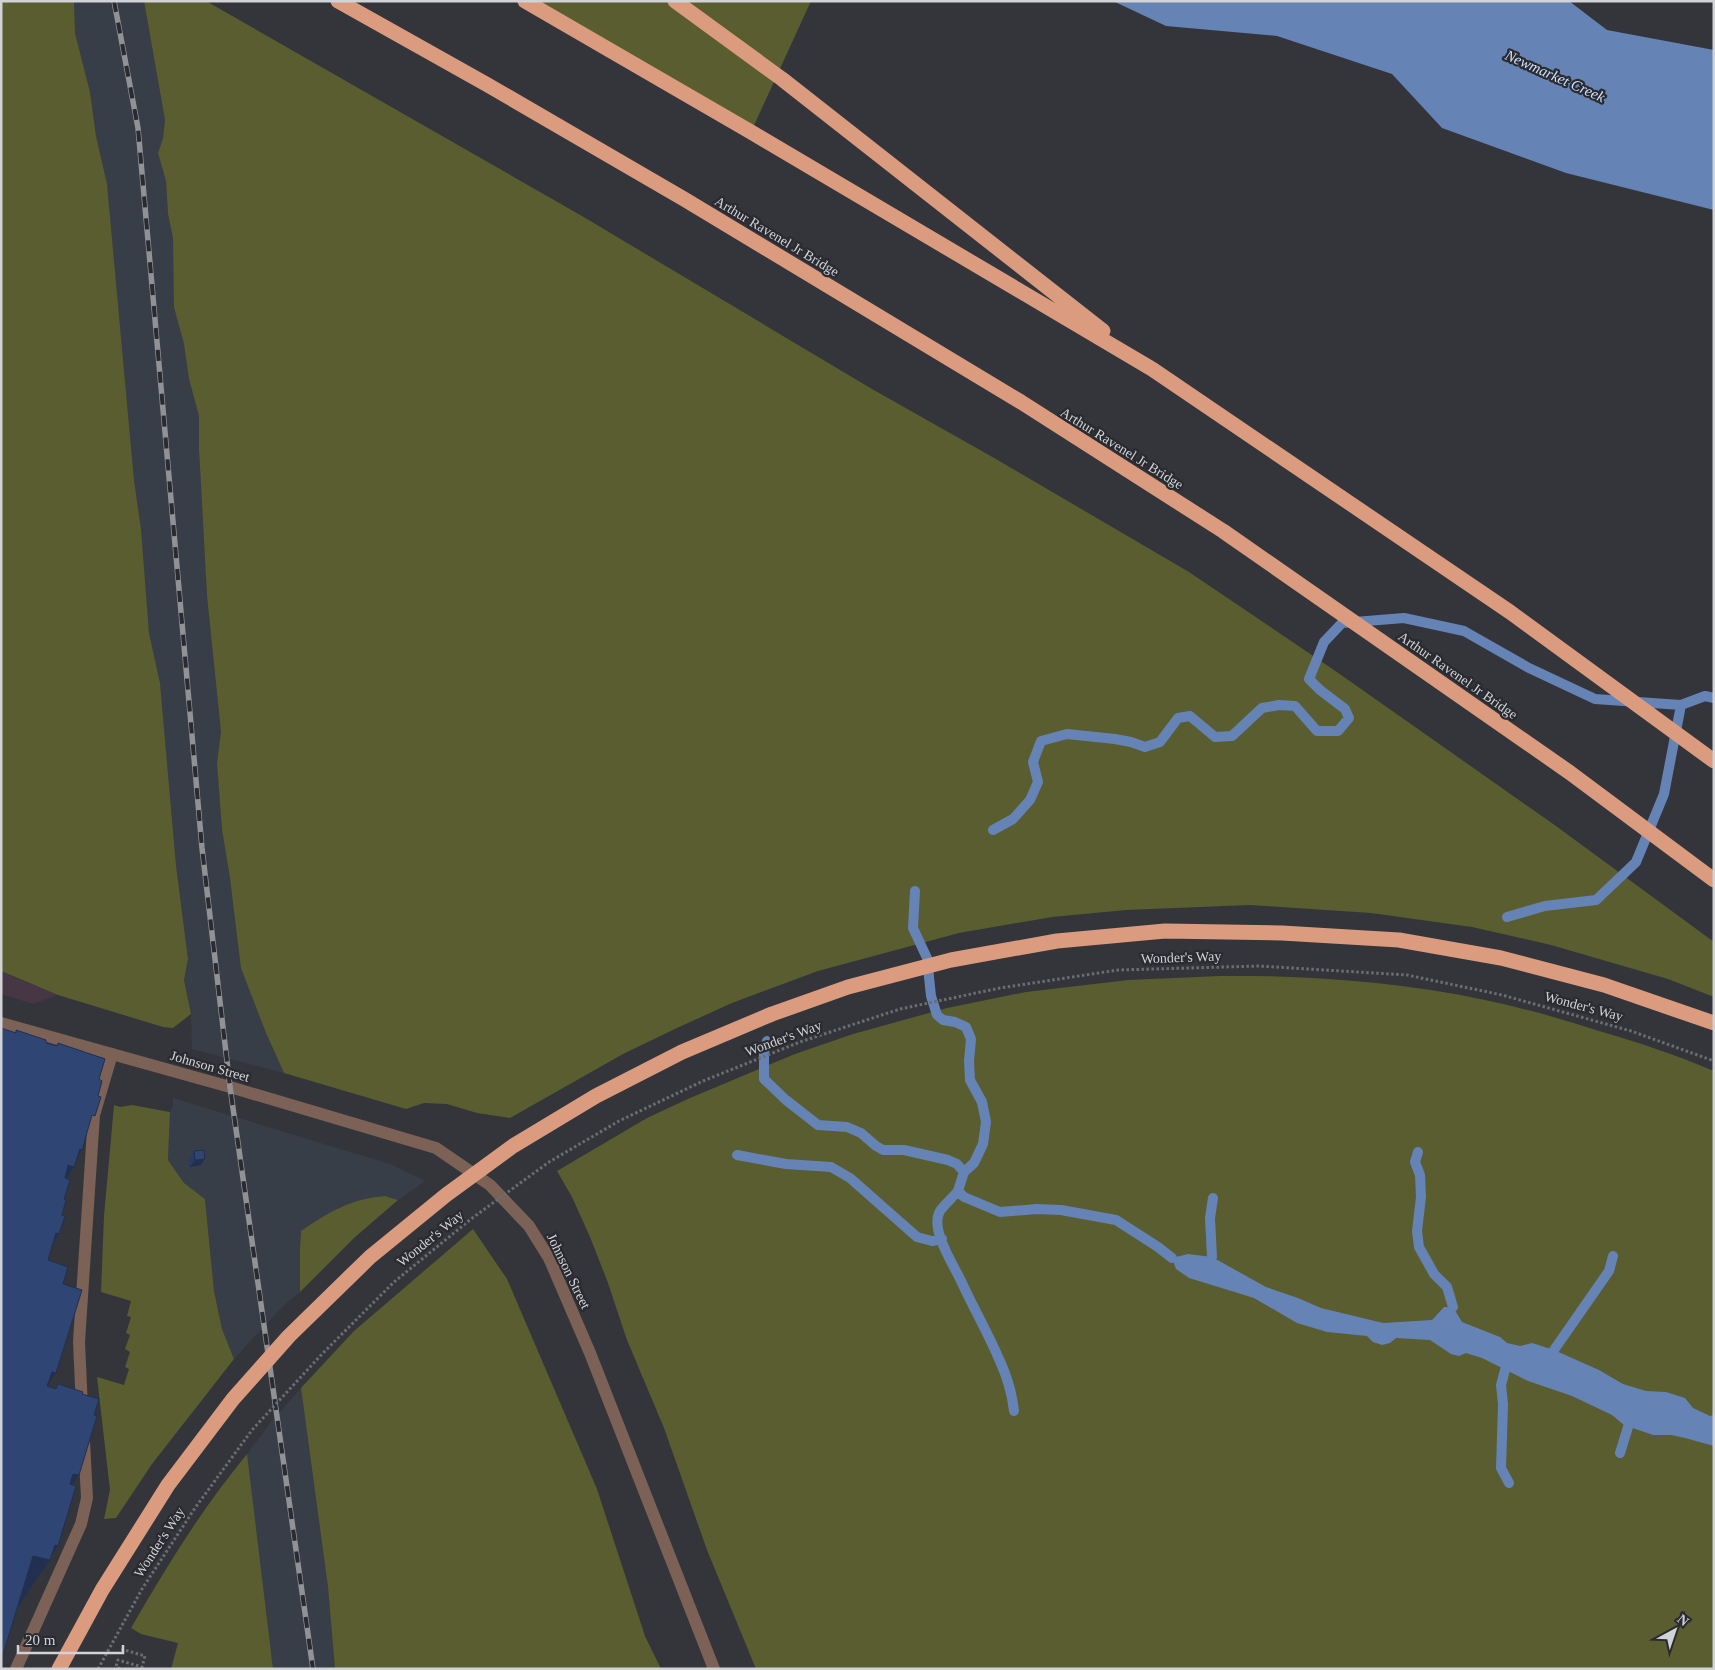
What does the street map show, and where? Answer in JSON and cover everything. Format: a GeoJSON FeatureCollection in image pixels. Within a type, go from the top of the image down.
{"type":"FeatureCollection","features":[{"type":"Feature","properties":{"kind":"highway","name":"Arthur Ravenel Jr Bridge"},"geometry":{"type":"LineString","coordinates":[[338,1],[684,199],[995,387],[1223,531],[1569,772],[1714,880]]}},
{"type":"Feature","properties":{"kind":"highway"},"geometry":{"type":"LineString","coordinates":[[526,1],[1152,369],[1510,612],[1714,761]]}},
{"type":"Feature","properties":{"kind":"highway"},"geometry":{"type":"LineString","coordinates":[[675,1],[782,79],[1152,369]]}},
{"type":"Feature","properties":{"kind":"highway"},"geometry":{"type":"LineString","coordinates":[[59,1669],[102,1590],[168,1485],[233,1399],[289,1336],[370,1257],[446,1195],[514,1146],[596,1096],[682,1052],[772,1014],[848,987],[951,960],[1057,942],[1164,931],[1282,933],[1409,942],[1501,958],[1604,985],[1714,1023]]}},
{"type":"Feature","properties":{"kind":"street","name":"Johnson Street"},"geometry":{"type":"LineString","coordinates":[[1,1023],[230,1087],[436,1148],[490,1185],[529,1226],[552,1267],[590,1353],[714,1669]]}},
{"type":"Feature","properties":{"kind":"street"},"geometry":{"type":"LineString","coordinates":[[16,1669],[81,1524],[87,1498],[79,1342],[94,1115],[112,1054]]}},
{"type":"Feature","properties":{"kind":"path","name":"Wonder's Way"},"geometry":{"type":"LineString","coordinates":[[98,1669],[142,1589],[194,1508],[252,1430],[322,1354],[394,1282],[471,1219],[549,1162],[619,1120],[703,1081],[800,1042],[900,1009],[1000,988],[1118,970],[1259,966],[1407,976],[1493,993],[1632,1031],[1714,1061]]}},
{"type":"Feature","properties":{"kind":"path"},"geometry":{"type":"LineString","coordinates":[[120,1649],[144,1656],[142,1667],[118,1660],[116,1666],[120,1669]]}},
{"type":"Feature","properties":{"kind":"shaded area"},"geometry":{"type":"Polygon","coordinates":[[[74,1],[144,1],[165,120],[163,138],[158,153],[166,181],[168,214],[173,238],[175,271],[189,379],[199,416],[207,596],[221,732],[217,763],[222,830],[230,878],[259,1012],[284,1073],[192,1049],[191,1014],[184,980],[188,959],[176,865],[160,683],[149,633],[141,529],[134,480],[107,185],[96,136],[90,92],[75,33],[74,1]]]}},
{"type":"Feature","properties":{"kind":"shaded area"},"geometry":{"type":"Polygon","coordinates":[[[1,971],[58,995],[33,1004],[1,994],[1,971]]]}},
{"type":"Feature","properties":{"kind":"shaded area"},"geometry":{"type":"Polygon","coordinates":[[[173,1098],[390,1164],[425,1181],[398,1200],[385,1196],[340,1207],[301,1231],[300,1292],[286,1303],[234,1359],[222,1329],[214,1291],[205,1199],[184,1183],[168,1160],[170,1112],[173,1098]]]}},
{"type":"Feature","properties":{"kind":"shaded area"},"geometry":{"type":"Polygon","coordinates":[[[301,1388],[328,1587],[335,1669],[273,1669],[257,1549],[247,1454],[271,1422],[301,1388]]]}},
{"type":"Feature","properties":{"kind":"green space"},"geometry":{"type":"Polygon","coordinates":[[[1,1],[74,1],[75,33],[90,92],[96,136],[107,184],[134,480],[141,529],[149,633],[160,683],[176,865],[188,959],[184,980],[191,1014],[173,1028],[163,1027],[58,995],[1,971],[1,1]]]}},
{"type":"Feature","properties":{"kind":"green space"},"geometry":{"type":"Polygon","coordinates":[[[144,1],[206,1],[582,216],[872,389],[1189,572],[1334,670],[1556,826],[1714,942],[1714,997],[1668,979],[1551,945],[1472,927],[1371,913],[1250,905],[1126,910],[1052,917],[959,933],[818,971],[732,1003],[677,1028],[623,1054],[510,1118],[477,1113],[447,1104],[424,1103],[406,1109],[284,1073],[241,968],[222,830],[217,763],[221,732],[207,596],[199,416],[174,307],[173,238],[168,214],[166,181],[158,153],[163,138],[165,120],[144,1]]]}},
{"type":"Feature","properties":{"kind":"green space"},"geometry":{"type":"Polygon","coordinates":[[[527,1],[811,1],[751,132],[527,1]]]}},
{"type":"Feature","properties":{"kind":"green space"},"geometry":{"type":"Polygon","coordinates":[[[1220,976],[1320,978],[1387,984],[1485,1000],[1571,1022],[1657,1049],[1714,1071],[1714,1669],[756,1669],[707,1550],[664,1428],[627,1340],[590,1237],[572,1197],[557,1171],[647,1118],[690,1098],[795,1054],[853,1034],[947,1008],[1026,992],[1128,980],[1220,976]]]}},
{"type":"Feature","properties":{"kind":"green space"},"geometry":{"type":"Polygon","coordinates":[[[114,1105],[120,1107],[132,1105],[170,1112],[168,1160],[184,1183],[205,1199],[214,1291],[222,1329],[234,1359],[152,1464],[116,1518],[104,1519],[110,1490],[97,1377],[124,1385],[129,1369],[125,1367],[130,1352],[125,1349],[130,1335],[126,1333],[131,1317],[127,1316],[131,1301],[101,1292],[104,1216],[114,1105]]]}},
{"type":"Feature","properties":{"kind":"green space"},"geometry":{"type":"Polygon","coordinates":[[[385,1196],[398,1200],[354,1238],[300,1292],[301,1231],[350,1203],[385,1196]]]}},
{"type":"Feature","properties":{"kind":"green space"},"geometry":{"type":"Polygon","coordinates":[[[473,1229],[507,1279],[597,1489],[645,1636],[661,1669],[335,1669],[328,1587],[301,1388],[354,1331],[473,1229]]]}},
{"type":"Feature","properties":{"kind":"green space"},"geometry":{"type":"Polygon","coordinates":[[[247,1454],[273,1669],[171,1669],[178,1643],[141,1634],[131,1628],[185,1539],[247,1454]]]}},
{"type":"Feature","properties":{"kind":"water","name":"Newmarket Creek"},"geometry":{"type":"Polygon","coordinates":[[[1113,1],[1569,1],[1607,30],[1714,50],[1714,210],[1566,173],[1442,128],[1392,74],[1277,36],[1166,26],[1113,1]]]}},
{"type":"Feature","properties":{"kind":"water"},"geometry":{"type":"Polygon","coordinates":[[[1188,1254],[1212,1257],[1266,1287],[1321,1308],[1383,1323],[1432,1320],[1444,1307],[1453,1307],[1462,1322],[1500,1337],[1507,1343],[1520,1346],[1532,1343],[1554,1350],[1599,1370],[1623,1384],[1646,1391],[1666,1392],[1685,1398],[1693,1408],[1710,1416],[1714,1415],[1714,1446],[1671,1435],[1653,1435],[1624,1425],[1612,1415],[1572,1396],[1528,1381],[1482,1358],[1466,1353],[1459,1356],[1451,1354],[1430,1340],[1396,1338],[1390,1343],[1382,1345],[1373,1342],[1367,1336],[1327,1332],[1297,1323],[1254,1298],[1189,1278],[1176,1269],[1172,1258],[1188,1254]]]}},
{"type":"Feature","properties":{"kind":"building"},"geometry":{"type":"Polygon","coordinates":[[[1,1028],[16,1033],[16,1030],[46,1040],[46,1043],[57,1046],[58,1043],[105,1059],[99,1079],[102,1081],[98,1096],[101,1097],[95,1116],[92,1115],[82,1150],[80,1149],[74,1167],[68,1165],[65,1178],[70,1180],[64,1199],[66,1200],[62,1215],[65,1216],[59,1234],[56,1233],[48,1260],[68,1267],[63,1284],[82,1290],[56,1373],[52,1372],[47,1386],[56,1389],[58,1384],[99,1399],[94,1415],[97,1416],[79,1475],[73,1474],[70,1484],[76,1486],[58,1546],[55,1545],[50,1560],[33,1556],[1,1661],[1,1028]]]}},
{"type":"Feature","properties":{"kind":"building"},"geometry":{"type":"Polygon","coordinates":[[[204,1150],[205,1159],[195,1160],[194,1151],[204,1150]]]}},
{"type":"Feature","properties":{"kind":"waterway"},"geometry":{"type":"LineString","coordinates":[[993,830],[1013,819],[1030,800],[1038,782],[1033,762],[1041,741],[1067,734],[1115,739],[1145,747],[1160,742],[1178,718],[1190,716],[1215,737],[1232,736],[1262,708],[1279,705],[1295,706],[1317,731],[1338,731],[1349,718],[1345,709],[1309,679],[1324,642],[1342,623],[1404,618],[1464,631],[1529,668],[1595,699],[1681,705],[1705,696],[1714,698]]}},
{"type":"Feature","properties":{"kind":"waterway"},"geometry":{"type":"LineString","coordinates":[[1507,917],[1545,906],[1596,900],[1636,862],[1664,794],[1681,705]]}},
{"type":"Feature","properties":{"kind":"waterway"},"geometry":{"type":"LineString","coordinates":[[915,891],[913,928],[927,958],[931,996],[937,1015],[943,1020],[955,1022],[966,1027],[971,1039],[970,1080],[982,1102],[986,1122],[983,1144],[974,1163],[964,1172],[958,1191],[964,1197],[1000,1212],[1037,1209],[1061,1210],[1116,1220],[1172,1258]]}},
{"type":"Feature","properties":{"kind":"waterway"},"geometry":{"type":"LineString","coordinates":[[767,1041],[764,1052],[764,1079],[786,1100],[818,1125],[847,1127],[861,1133],[883,1150],[904,1150],[948,1160],[957,1164],[964,1172]]}},
{"type":"Feature","properties":{"kind":"waterway"},"geometry":{"type":"LineString","coordinates":[[1418,1152],[1415,1162],[1420,1175],[1421,1197],[1417,1231],[1419,1247],[1434,1274],[1447,1287],[1453,1307]]}},
{"type":"Feature","properties":{"kind":"waterway"},"geometry":{"type":"LineString","coordinates":[[737,1155],[786,1164],[831,1167],[850,1178],[917,1237],[932,1241],[942,1239]]}},
{"type":"Feature","properties":{"kind":"waterway"},"geometry":{"type":"LineString","coordinates":[[958,1191],[940,1211],[938,1219],[940,1237],[1002,1365],[1007,1378],[1014,1411]]}},
{"type":"Feature","properties":{"kind":"waterway"},"geometry":{"type":"LineString","coordinates":[[1212,1257],[1210,1218],[1213,1198]]}},
{"type":"Feature","properties":{"kind":"waterway"},"geometry":{"type":"LineString","coordinates":[[1554,1350],[1609,1271],[1613,1256]]}},
{"type":"Feature","properties":{"kind":"waterway"},"geometry":{"type":"LineString","coordinates":[[1505,1370],[1501,1385],[1503,1404],[1501,1468],[1509,1483]]}},
{"type":"Feature","properties":{"kind":"waterway"},"geometry":{"type":"LineString","coordinates":[[1620,1453],[1628,1427]]}},
{"type":"Feature","properties":{"kind":"railway"},"geometry":{"type":"LineString","coordinates":[[114,1],[138,128],[202,848],[230,1087],[313,1669]]}}]}
